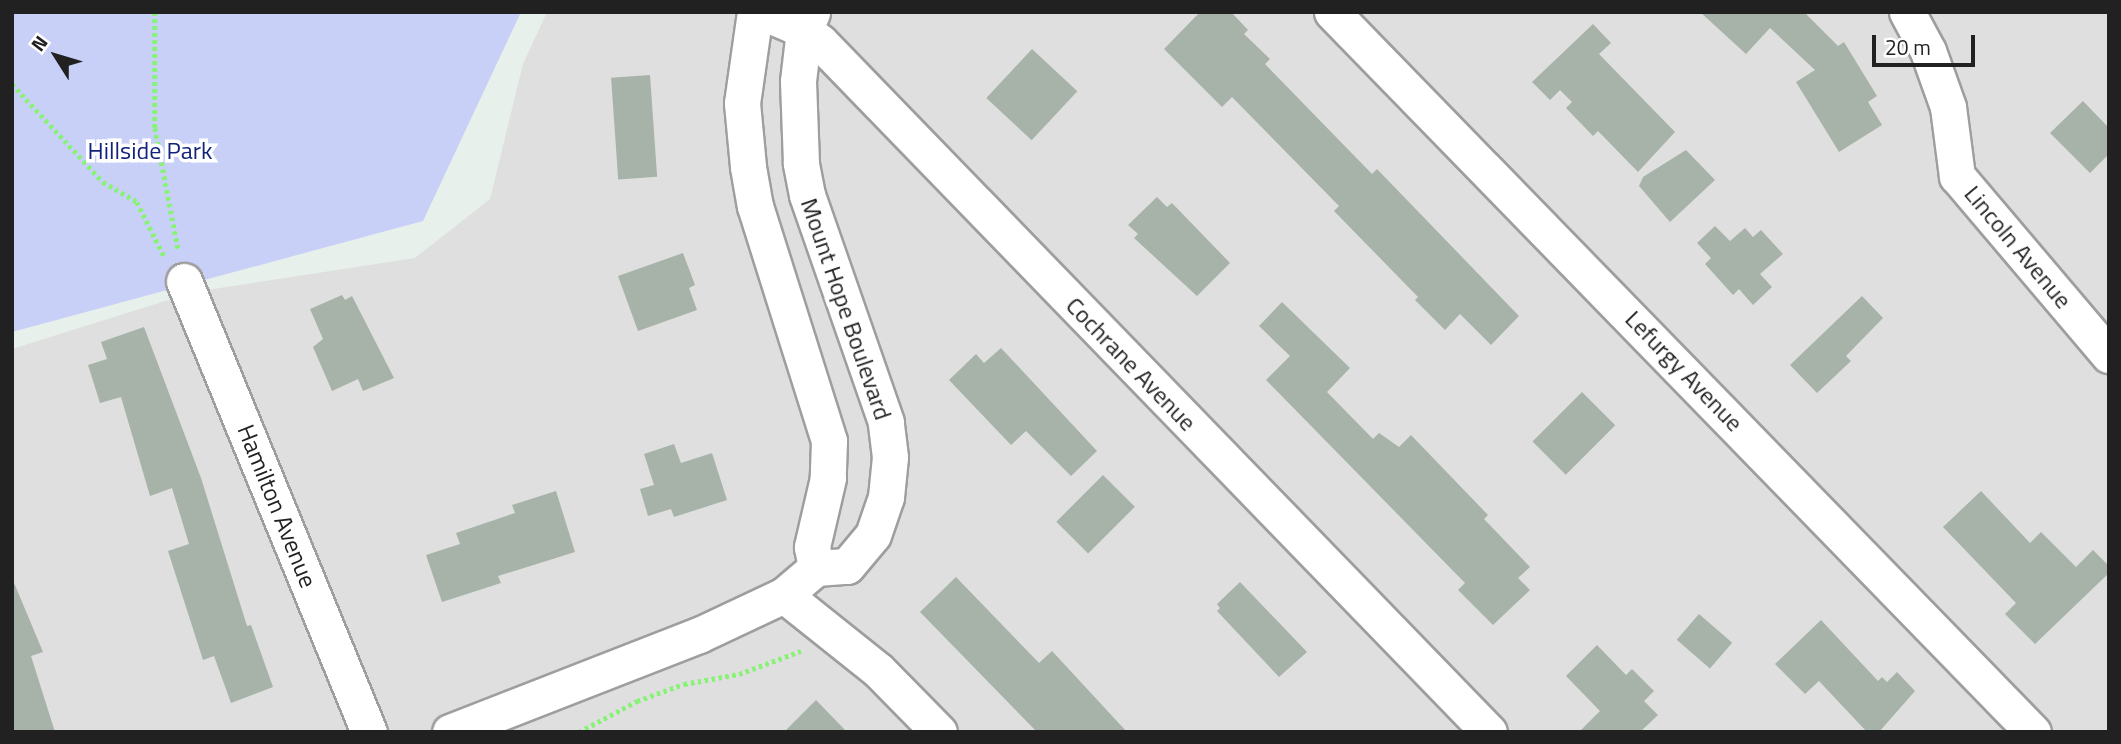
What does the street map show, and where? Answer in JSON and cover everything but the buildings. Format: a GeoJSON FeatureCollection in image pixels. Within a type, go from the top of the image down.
{"type":"FeatureCollection","features":[{"type":"Feature","properties":{"kind":"street"},"geometry":{"type":"LineString","coordinates":[[450,732],[699,635],[784,595],[816,568],[812,547],[828,478],[829,441],[750,180],[742,103],[755,12]]}},
{"type":"Feature","properties":{"kind":"street","name":"Cochrane Avenue"},"geometry":{"type":"LineString","coordinates":[[762,12],[808,21],[1489,732]]}},
{"type":"Feature","properties":{"kind":"street","name":"Lefurgy Avenue"},"geometry":{"type":"LineString","coordinates":[[1332,12],[2033,732]]}},
{"type":"Feature","properties":{"kind":"street","name":"Lincoln Avenue"},"geometry":{"type":"LineString","coordinates":[[1907,12],[1928,51],[1948,107],[1957,176],[2109,355]]}},
{"type":"Feature","properties":{"kind":"street","name":"Mount Hope Boulevard"},"geometry":{"type":"LineString","coordinates":[[808,21],[798,81],[807,195],[886,422],[890,457],[886,497],[873,535],[847,566],[816,568]]}},
{"type":"Feature","properties":{"kind":"street","name":"Hamilton Avenue"},"geometry":{"type":"LineString","coordinates":[[184,281],[369,732]]}},
{"type":"Feature","properties":{"kind":"street"},"geometry":{"type":"LineString","coordinates":[[784,595],[835,632],[939,732]]}},
{"type":"Feature","properties":{"kind":"path"},"geometry":{"type":"LineString","coordinates":[[155,12],[155,128],[184,281]]}},
{"type":"Feature","properties":{"kind":"path"},"geometry":{"type":"LineString","coordinates":[[12,84],[103,182],[137,202],[154,228],[169,269],[184,281]]}},
{"type":"Feature","properties":{"kind":"path"},"geometry":{"type":"LineString","coordinates":[[579,732],[637,701],[684,684],[739,674],[810,648]]}},
{"type":"Feature","properties":{"kind":"shaded area"},"geometry":{"type":"Polygon","coordinates":[[[547,12],[2109,12],[2109,732],[12,732],[12,349],[194,292],[415,258],[490,199],[523,64],[547,12]]]}},
{"type":"Feature","properties":{"kind":"green space","name":"Hillside Park"},"geometry":{"type":"Polygon","coordinates":[[[12,12],[521,12],[423,221],[12,332],[12,12]]]}}]}
